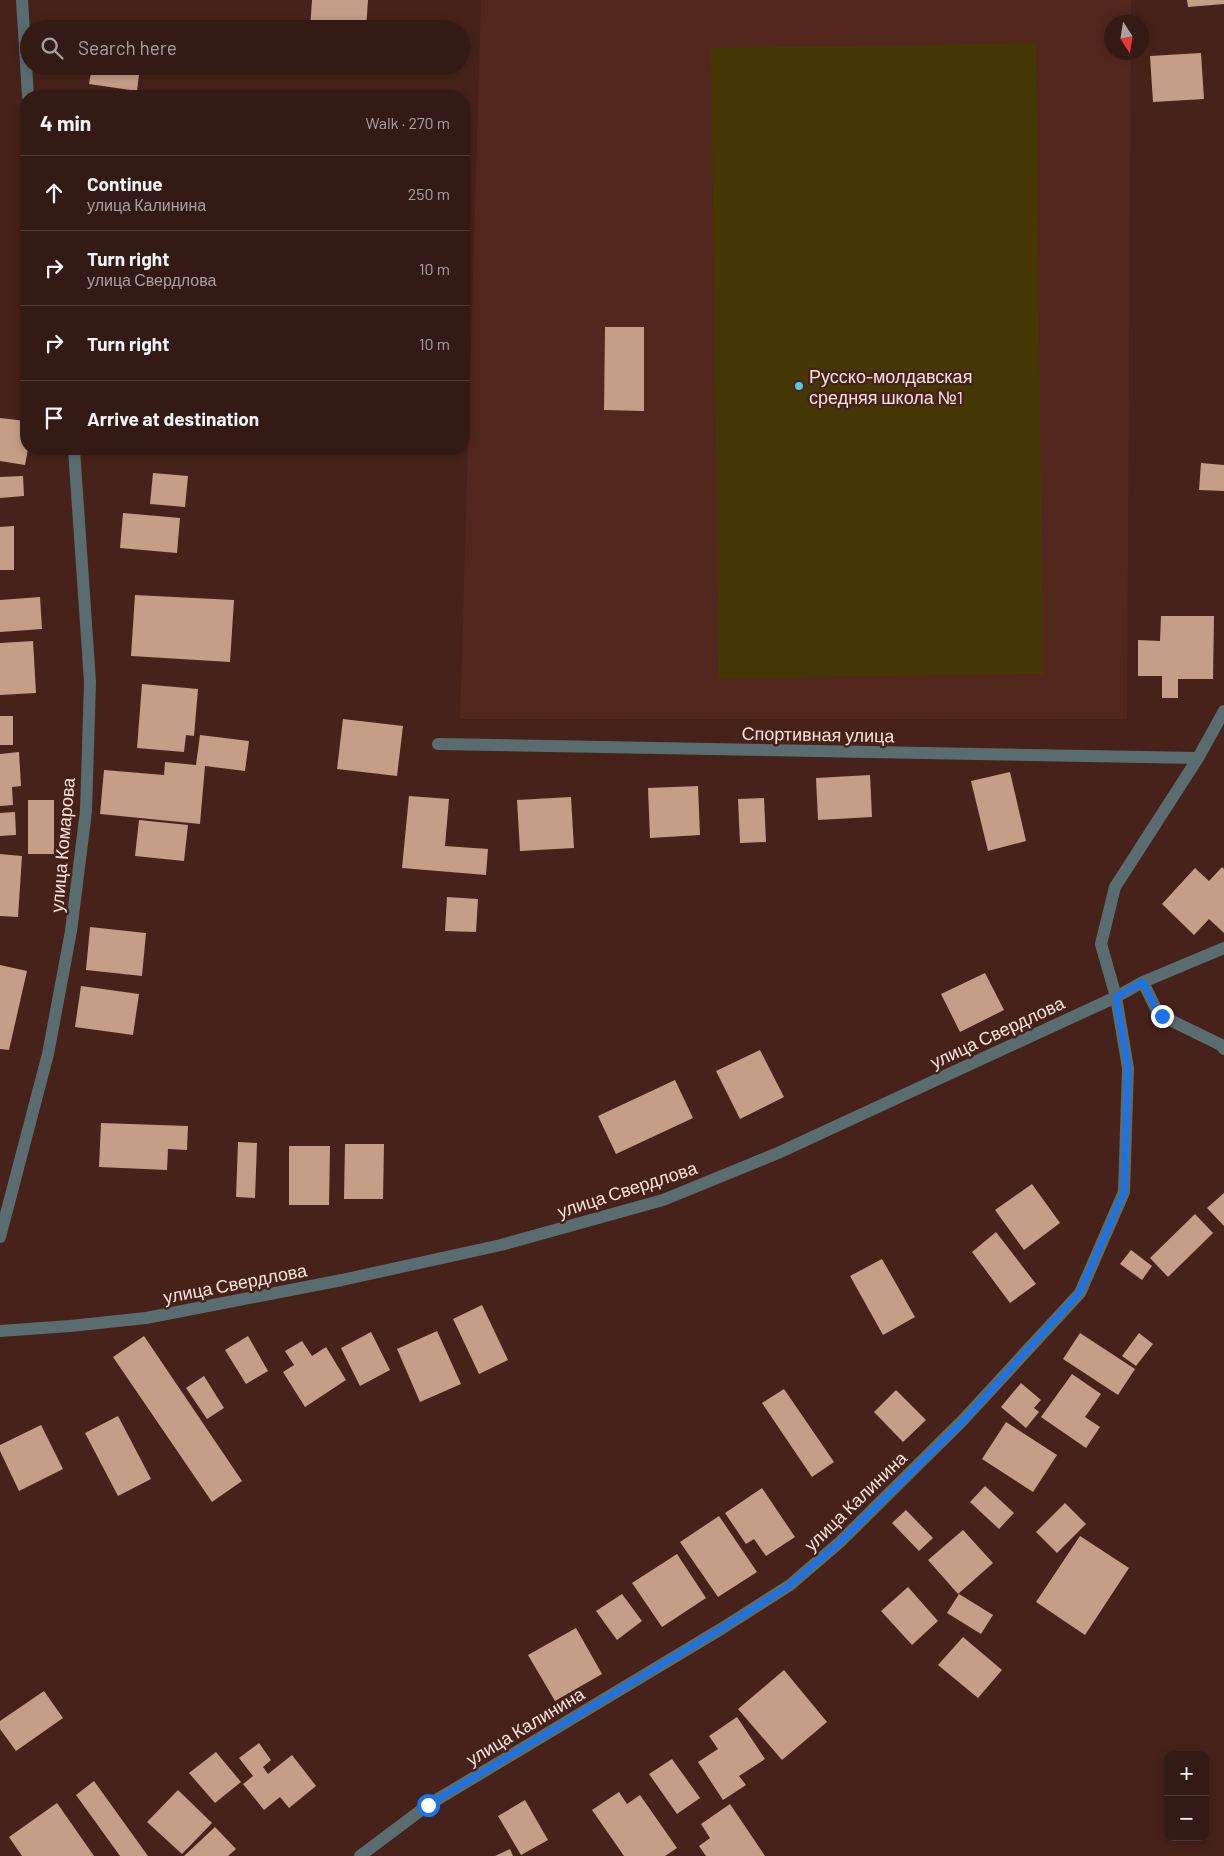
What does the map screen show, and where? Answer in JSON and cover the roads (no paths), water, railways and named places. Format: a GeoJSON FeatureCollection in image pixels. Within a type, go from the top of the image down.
{"type":"FeatureCollection","features":[{"type":"Feature","properties":{"kind":"street"},"geometry":{"type":"LineString","coordinates":[[22,0],[23,20]]}},
{"type":"Feature","properties":{"kind":"street"},"geometry":{"type":"LineString","coordinates":[[27,75],[28,90]]}},
{"type":"Feature","properties":{"kind":"street","name":"улица Комарова"},"geometry":{"type":"LineString","coordinates":[[0,1237],[48,1054],[72,931],[86,811],[90,682],[74,455]]}},
{"type":"Feature","properties":{"kind":"street"},"geometry":{"type":"LineString","coordinates":[[1116,997],[1101,944],[1115,887],[1198,758],[1224,711]]}},
{"type":"Feature","properties":{"kind":"street","name":"Спортивная улица"},"geometry":{"type":"LineString","coordinates":[[438,744],[1198,758]]}},
{"type":"Feature","properties":{"kind":"street","name":"улица Свердлова"},"geometry":{"type":"LineString","coordinates":[[0,1331],[146,1318],[342,1280],[501,1245],[663,1200],[778,1153],[1116,997],[1143,982],[1224,948]]}},
{"type":"Feature","properties":{"kind":"street"},"geometry":{"type":"LineString","coordinates":[[1143,982],[1157,1011],[1162,1016],[1221,1045],[1224,1049]]}},
{"type":"Feature","properties":{"kind":"street","name":"улица Калинина"},"geometry":{"type":"LineString","coordinates":[[360,1856],[428,1805],[721,1629],[790,1585],[840,1542],[964,1420],[1080,1292],[1124,1192],[1128,1068],[1116,997]]}},
{"type":"Feature","properties":{"kind":"place","name":"Русско-молдавская средняя школа №1"},"geometry":{"type":"Point","coordinates":[799,386]}}]}
